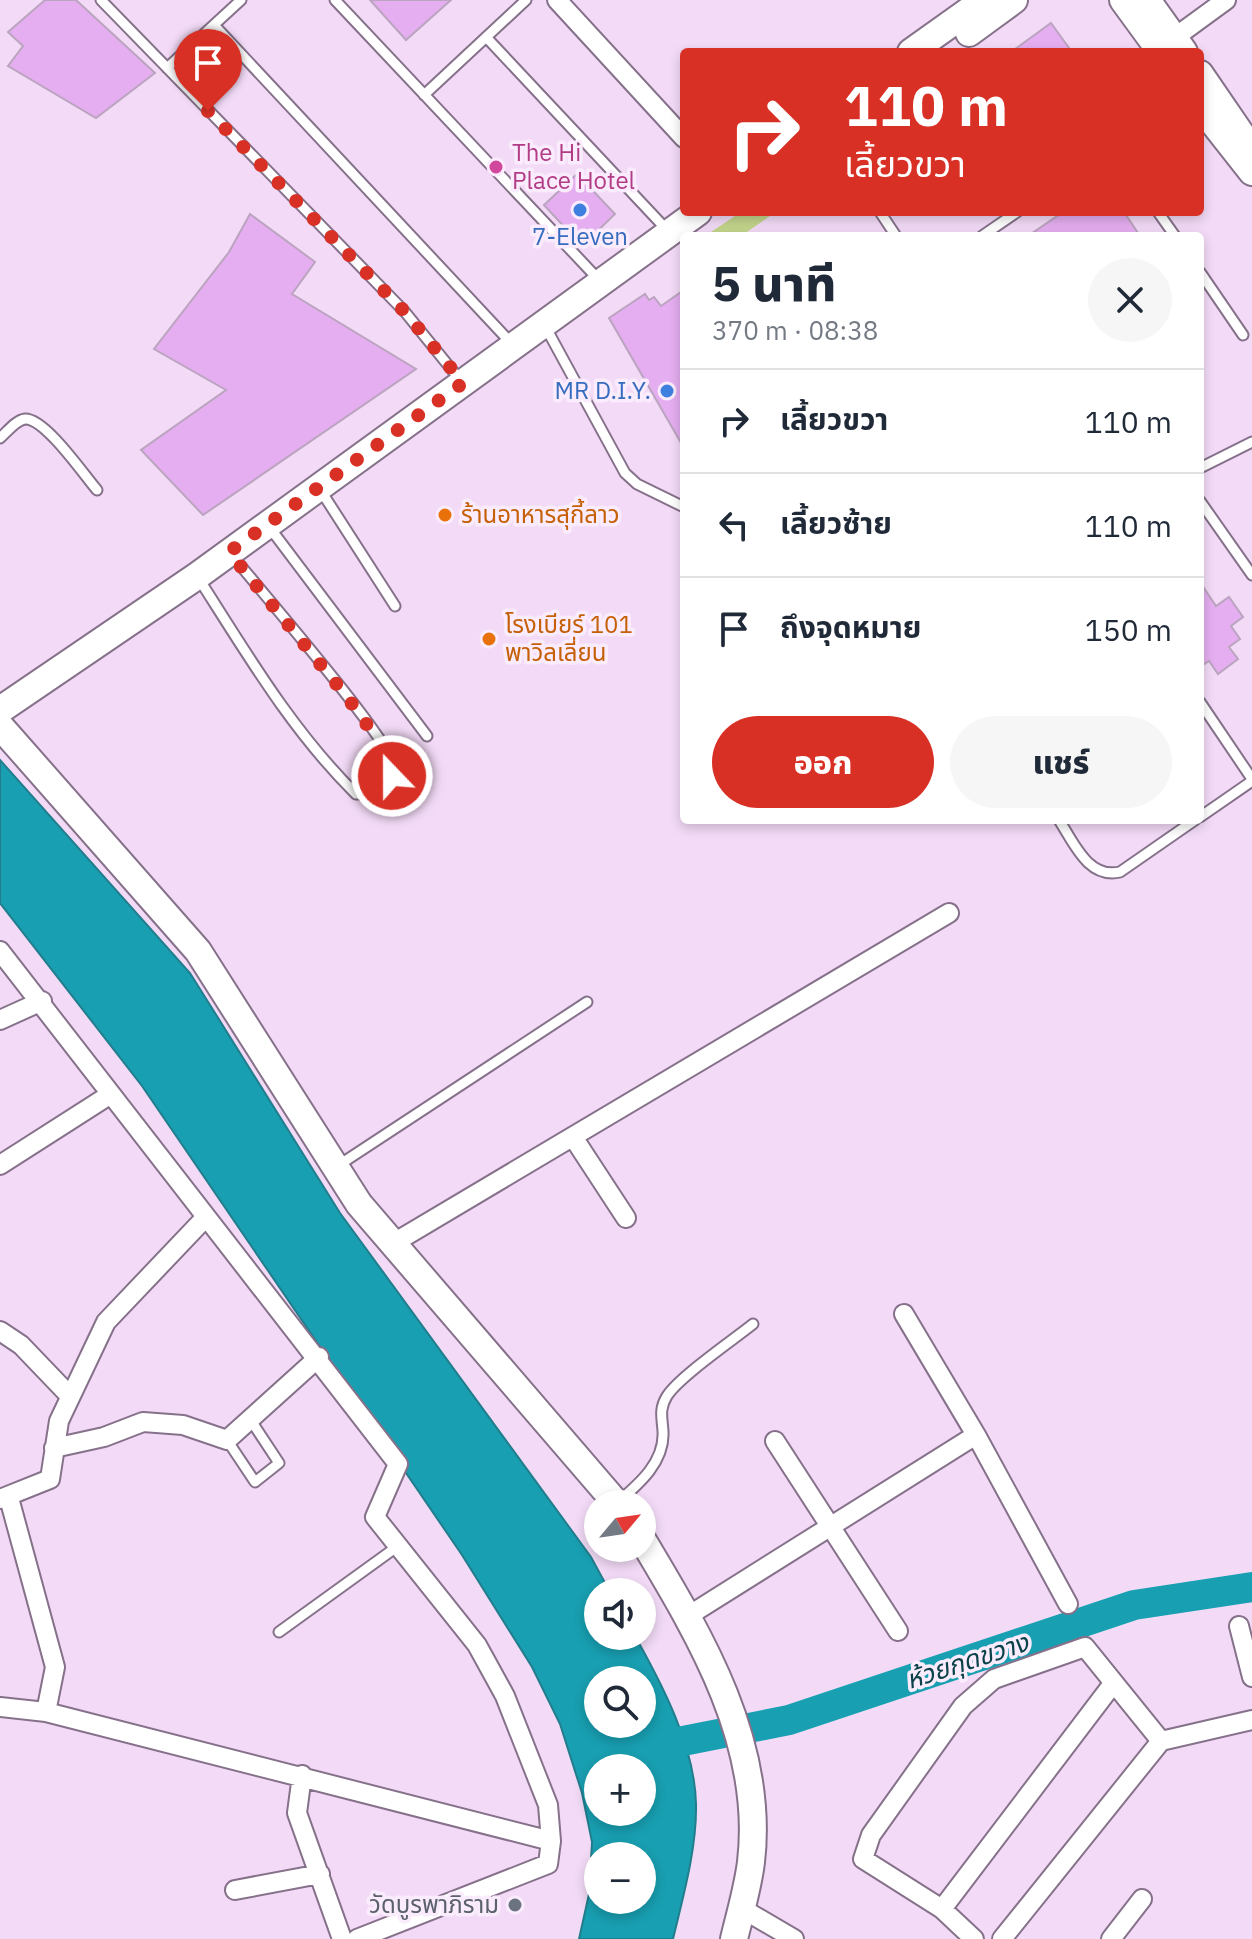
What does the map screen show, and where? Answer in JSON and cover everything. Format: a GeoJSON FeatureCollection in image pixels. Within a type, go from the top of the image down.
{"type":"FeatureCollection","features":[{"type":"Feature","properties":{"kind":"street"},"geometry":{"type":"LineString","coordinates":[[557,0],[680,134]]}},
{"type":"Feature","properties":{"kind":"street"},"geometry":{"type":"LineString","coordinates":[[917,48],[984,0]]}},
{"type":"Feature","properties":{"kind":"street"},"geometry":{"type":"LineString","coordinates":[[947,48],[1014,0]]}},
{"type":"Feature","properties":{"kind":"street"},"geometry":{"type":"LineString","coordinates":[[1123,0],[1173,47]]}},
{"type":"Feature","properties":{"kind":"street"},"geometry":{"type":"LineString","coordinates":[[1147,0],[1173,47]]}},
{"type":"Feature","properties":{"kind":"street"},"geometry":{"type":"LineString","coordinates":[[1173,47],[1226,0]]}},
{"type":"Feature","properties":{"kind":"street"},"geometry":{"type":"LineString","coordinates":[[1204,80],[1240,135],[1252,172]]}},
{"type":"Feature","properties":{"kind":"street"},"geometry":{"type":"LineString","coordinates":[[1204,109],[1240,135]]}},
{"type":"Feature","properties":{"kind":"street"},"geometry":{"type":"LineString","coordinates":[[0,710],[197,576],[692,216]]}},
{"type":"Feature","properties":{"kind":"street"},"geometry":{"type":"LineString","coordinates":[[0,726],[198,951],[359,1204],[605,1490]]}},
{"type":"Feature","properties":{"kind":"street"},"geometry":{"type":"LineString","coordinates":[[392,1244],[949,913]]}},
{"type":"Feature","properties":{"kind":"street"},"geometry":{"type":"LineString","coordinates":[[0,951],[42,1001],[204,1219],[319,1357],[398,1464],[375,1517],[477,1645],[505,1696],[548,1805],[551,1841],[548,1864],[357,1939]]}},
{"type":"Feature","properties":{"kind":"street"},"geometry":{"type":"LineString","coordinates":[[0,1020],[42,1001]]}},
{"type":"Feature","properties":{"kind":"street"},"geometry":{"type":"LineString","coordinates":[[0,1165],[111,1094]]}},
{"type":"Feature","properties":{"kind":"street"},"geometry":{"type":"LineString","coordinates":[[573,1137],[626,1218]]}},
{"type":"Feature","properties":{"kind":"street"},"geometry":{"type":"LineString","coordinates":[[46,1712],[55,1667],[4,1498],[50,1479],[54,1448],[68,1394],[106,1322],[204,1219]]}},
{"type":"Feature","properties":{"kind":"street"},"geometry":{"type":"LineString","coordinates":[[904,1314],[976,1435],[1068,1604]]}},
{"type":"Feature","properties":{"kind":"street"},"geometry":{"type":"LineString","coordinates":[[0,1331],[21,1345],[68,1394]]}},
{"type":"Feature","properties":{"kind":"street"},"geometry":{"type":"LineString","coordinates":[[54,1448],[104,1437],[143,1422],[183,1425],[227,1440],[319,1357]]}},
{"type":"Feature","properties":{"kind":"street"},"geometry":{"type":"LineString","coordinates":[[688,1616],[976,1435]]}},
{"type":"Feature","properties":{"kind":"street"},"geometry":{"type":"LineString","coordinates":[[775,1441],[898,1631]]}},
{"type":"Feature","properties":{"kind":"street"},"geometry":{"type":"LineString","coordinates":[[656,1562],[688,1616],[729,1703],[750,1777],[751,1861],[734,1939]]}},
{"type":"Feature","properties":{"kind":"street"},"geometry":{"type":"LineString","coordinates":[[1239,1626],[1252,1677]]}},
{"type":"Feature","properties":{"kind":"street"},"geometry":{"type":"LineString","coordinates":[[974,1939],[942,1909],[863,1859],[871,1835],[963,1706],[994,1679],[1085,1647],[1112,1685],[1161,1741]]}},
{"type":"Feature","properties":{"kind":"street"},"geometry":{"type":"LineString","coordinates":[[942,1909],[1112,1685]]}},
{"type":"Feature","properties":{"kind":"street"},"geometry":{"type":"LineString","coordinates":[[0,1707],[46,1712],[551,1841]]}},
{"type":"Feature","properties":{"kind":"street"},"geometry":{"type":"LineString","coordinates":[[1002,1939],[1161,1741],[1252,1720]]}},
{"type":"Feature","properties":{"kind":"street"},"geometry":{"type":"LineString","coordinates":[[302,1775],[297,1813],[342,1939]]}},
{"type":"Feature","properties":{"kind":"street"},"geometry":{"type":"LineString","coordinates":[[235,1890],[320,1874]]}},
{"type":"Feature","properties":{"kind":"street"},"geometry":{"type":"LineString","coordinates":[[1111,1939],[1142,1899]]}},
{"type":"Feature","properties":{"kind":"street"},"geometry":{"type":"LineString","coordinates":[[741,1908],[794,1939]]}},
{"type":"Feature","properties":{"kind":"lane"},"geometry":{"type":"LineString","coordinates":[[101,0],[405,312],[463,383]]}},
{"type":"Feature","properties":{"kind":"lane"},"geometry":{"type":"LineString","coordinates":[[167,68],[241,0]]}},
{"type":"Feature","properties":{"kind":"lane"},"geometry":{"type":"LineString","coordinates":[[335,0],[600,282]]}},
{"type":"Feature","properties":{"kind":"lane"},"geometry":{"type":"LineString","coordinates":[[424,95],[526,0]]}},
{"type":"Feature","properties":{"kind":"lane"},"geometry":{"type":"LineString","coordinates":[[214,25],[514,346]]}},
{"type":"Feature","properties":{"kind":"lane"},"geometry":{"type":"LineString","coordinates":[[486,37],[670,232]]}},
{"type":"Feature","properties":{"kind":"lane"},"geometry":{"type":"LineString","coordinates":[[988,232],[1011,216]]}},
{"type":"Feature","properties":{"kind":"lane"},"geometry":{"type":"LineString","coordinates":[[1204,278],[1243,335]]}},
{"type":"Feature","properties":{"kind":"lane"},"geometry":{"type":"LineString","coordinates":[[544,325],[625,473],[637,484],[680,505]]}},
{"type":"Feature","properties":{"kind":"lane"},"geometry":{"type":"LineString","coordinates":[[0,438],[25,419],[35,422],[47,430],[97,490]]}},
{"type":"Feature","properties":{"kind":"lane"},"geometry":{"type":"LineString","coordinates":[[1204,466],[1252,442]]}},
{"type":"Feature","properties":{"kind":"lane"},"geometry":{"type":"LineString","coordinates":[[319,488],[395,606]]}},
{"type":"Feature","properties":{"kind":"lane"},"geometry":{"type":"LineString","coordinates":[[1204,507],[1252,575]]}},
{"type":"Feature","properties":{"kind":"lane"},"geometry":{"type":"LineString","coordinates":[[268,525],[427,736]]}},
{"type":"Feature","properties":{"kind":"lane"},"geometry":{"type":"LineString","coordinates":[[197,576],[266,685],[322,760],[356,794],[369,795],[382,788],[392,776],[393,761],[347,697],[229,552]]}},
{"type":"Feature","properties":{"kind":"lane"},"geometry":{"type":"LineString","coordinates":[[1204,708],[1252,780],[1204,814]]}},
{"type":"Feature","properties":{"kind":"lane"},"geometry":{"type":"LineString","coordinates":[[1062,824],[1093,869],[1106,875],[1120,872],[1189,824]]}},
{"type":"Feature","properties":{"kind":"lane"},"geometry":{"type":"LineString","coordinates":[[336,1167],[587,1002]]}},
{"type":"Feature","properties":{"kind":"lane"},"geometry":{"type":"LineString","coordinates":[[632,1490],[646,1477],[660,1452],[664,1433],[660,1413],[668,1394],[753,1324]]}},
{"type":"Feature","properties":{"kind":"lane"},"geometry":{"type":"LineString","coordinates":[[227,1440],[255,1482],[279,1463],[250,1419]]}},
{"type":"Feature","properties":{"kind":"lane"},"geometry":{"type":"LineString","coordinates":[[279,1632],[398,1546]]}},
{"type":"Feature","properties":{"kind":"green space"},"geometry":{"type":"Polygon","coordinates":[[[735,216],[770,216],[747,232],[711,232],[735,216]]]}},
{"type":"Feature","properties":{"kind":"water"},"geometry":{"type":"Polygon","coordinates":[[[0,760],[190,973],[340,1213],[584,1547],[584,1562],[594,1562],[602,1578],[584,1578],[584,1650],[643,1650],[652,1666],[584,1666],[584,1738],[656,1738],[656,1674],[690,1760],[696,1804],[694,1838],[673,1939],[579,1939],[585,1914],[656,1914],[656,1842],[592,1842],[589,1826],[656,1826],[656,1754],[584,1754],[584,1803],[560,1724],[532,1667],[462,1555],[142,1086],[0,903],[0,760]]]}},
{"type":"Feature","properties":{"kind":"building"},"geometry":{"type":"Polygon","coordinates":[[[45,0],[76,0],[155,73],[96,118],[8,66],[23,46],[8,32],[45,0]]]}},
{"type":"Feature","properties":{"kind":"building"},"geometry":{"type":"Polygon","coordinates":[[[370,0],[451,0],[406,40],[370,0]]]}},
{"type":"Feature","properties":{"kind":"building"},"geometry":{"type":"Polygon","coordinates":[[[1051,23],[1069,48],[1017,48],[1051,23]]]}},
{"type":"Feature","properties":{"kind":"building","name":"7-Eleven"},"geometry":{"type":"Polygon","coordinates":[[[577,174],[615,214],[582,246],[544,205],[577,174]]]}},
{"type":"Feature","properties":{"kind":"building"},"geometry":{"type":"Polygon","coordinates":[[[250,214],[315,262],[292,294],[416,369],[203,515],[141,450],[226,390],[154,349],[229,252],[250,214]]]}},
{"type":"Feature","properties":{"kind":"building"},"geometry":{"type":"Polygon","coordinates":[[[1057,216],[1127,216],[1137,232],[1034,232],[1057,216]]]}},
{"type":"Feature","properties":{"kind":"building","name":"MR D.I.Y."},"geometry":{"type":"Polygon","coordinates":[[[680,293],[680,441],[609,318],[645,294],[649,300],[654,297],[661,306],[680,293]]]}},
{"type":"Feature","properties":{"kind":"building"},"geometry":{"type":"Polygon","coordinates":[[[1204,588],[1216,606],[1229,597],[1243,617],[1231,626],[1240,639],[1229,647],[1238,659],[1218,674],[1209,661],[1204,664],[1204,588]]]}},
{"type":"Feature","properties":{"kind":"waterway","name":"ห้วยกุดขวาง"},"geometry":{"type":"LineString","coordinates":[[683,1741],[789,1720],[1134,1605],[1252,1587]]}},
{"type":"Feature","properties":{"kind":"place","name":"The Hi Place Hotel"},"geometry":{"type":"Point","coordinates":[496,167]}},
{"type":"Feature","properties":{"kind":"place","name":"7-Eleven"},"geometry":{"type":"Point","coordinates":[580,210]}},
{"type":"Feature","properties":{"kind":"place","name":"MR D.I.Y."},"geometry":{"type":"Point","coordinates":[667,391]}},
{"type":"Feature","properties":{"kind":"place","name":"ร้านอาหารสุกี้ลาว"},"geometry":{"type":"Point","coordinates":[445,515]}},
{"type":"Feature","properties":{"kind":"place","name":"โรงเบียร์ 101 พาวิลเลี่ยน"},"geometry":{"type":"Point","coordinates":[489,639]}},
{"type":"Feature","properties":{"kind":"place","name":"วัดบูรพาภิราม"},"geometry":{"type":"Point","coordinates":[515,1905]}},
{"type":"Feature","properties":{"kind":"route"},"geometry":{"type":"LineString","coordinates":[[208,111],[405,312],[463,383],[229,552],[347,697],[393,761],[392,776]]}}]}
